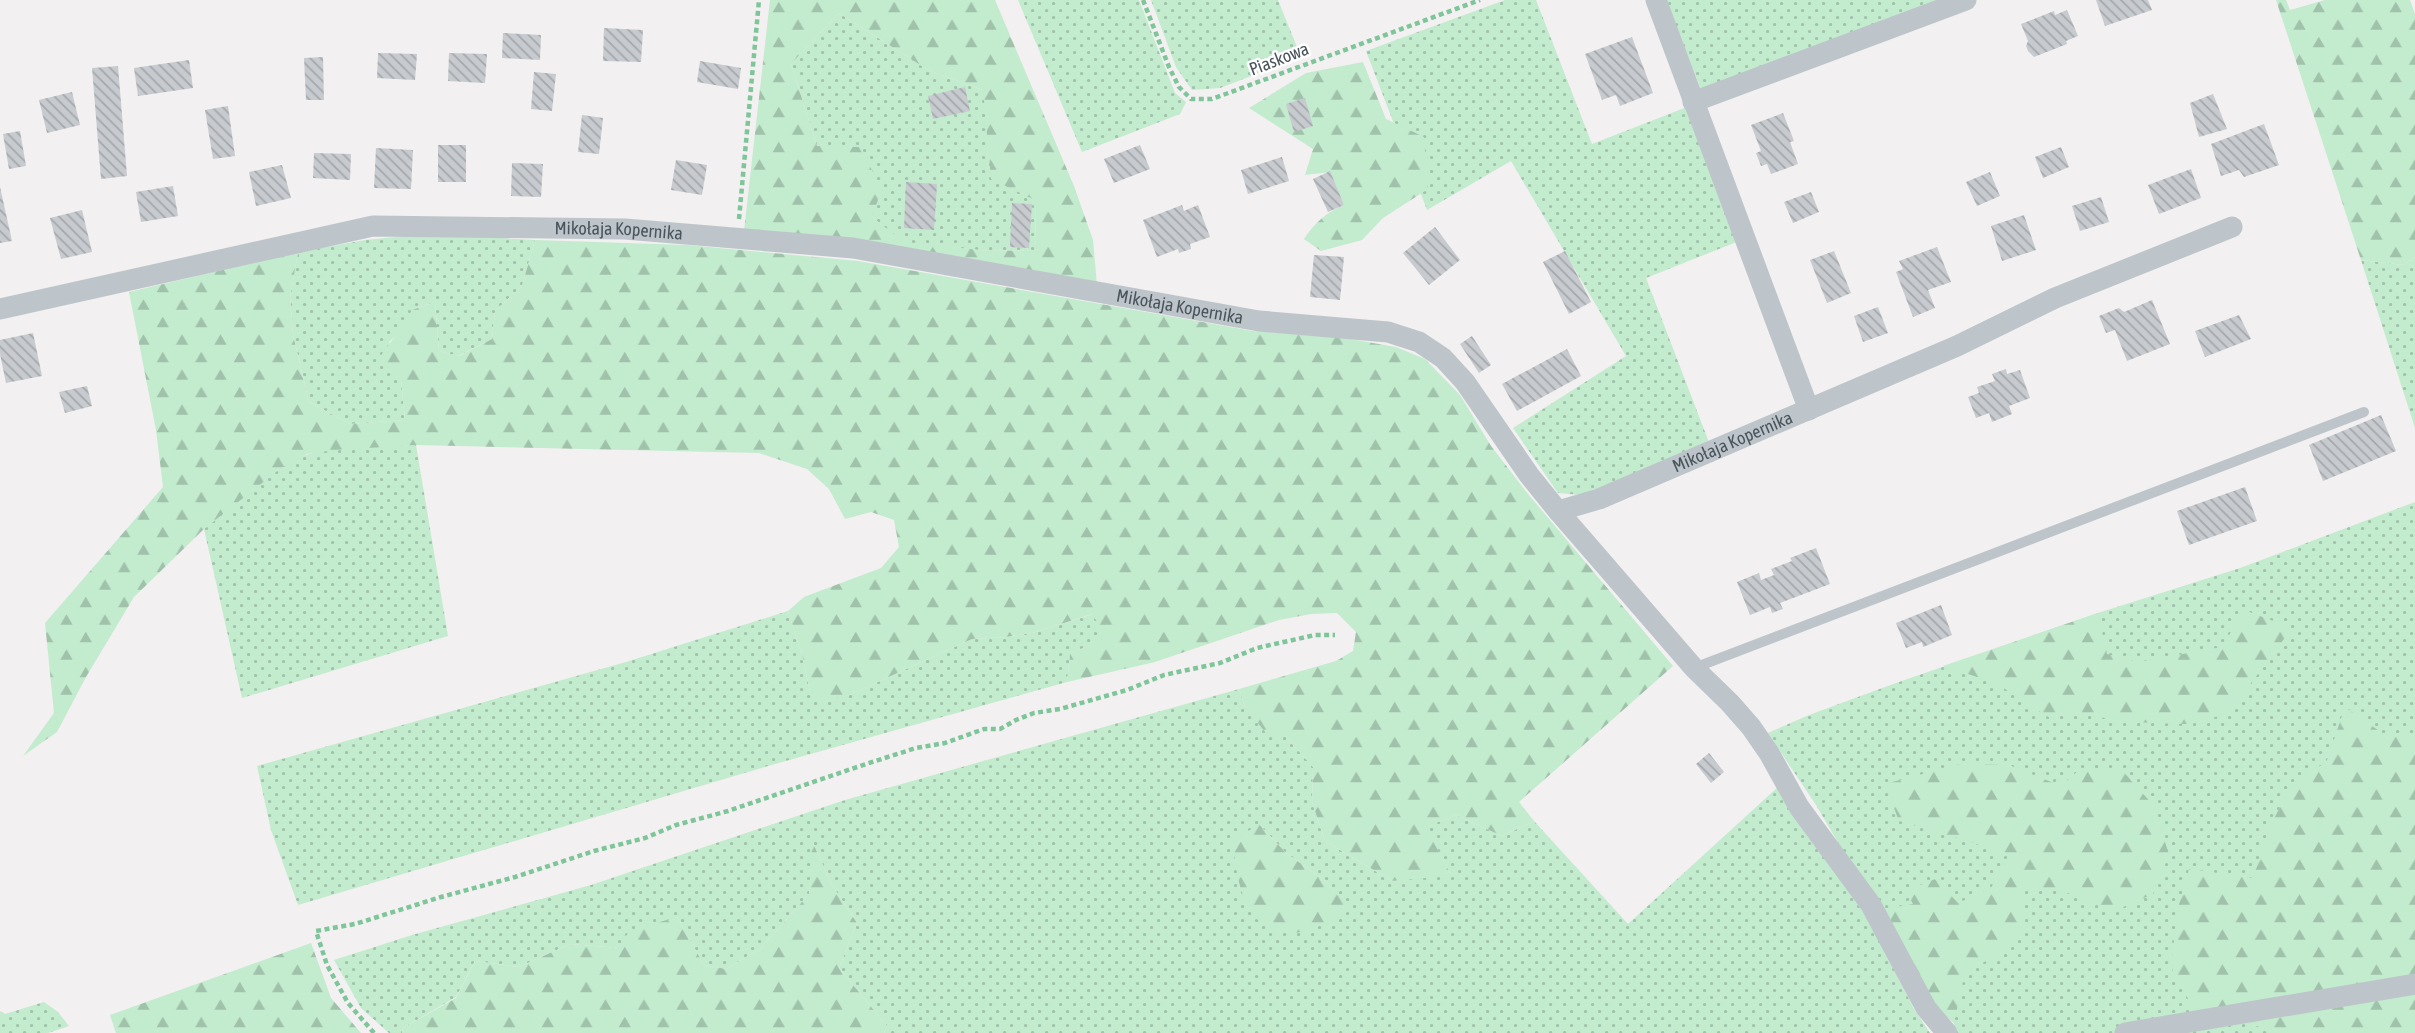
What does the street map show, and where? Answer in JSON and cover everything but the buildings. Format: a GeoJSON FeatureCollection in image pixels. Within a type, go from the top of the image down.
{"type":"FeatureCollection","features":[{"type":"Feature","properties":{"kind":"street"},"geometry":{"type":"LineString","coordinates":[[1656,0],[1809,410]]}},
{"type":"Feature","properties":{"kind":"street"},"geometry":{"type":"LineString","coordinates":[[1693,102],[1966,0]]}},
{"type":"Feature","properties":{"kind":"street","name":"Mikołaja Kopernika"},"geometry":{"type":"LineString","coordinates":[[0,309],[373,226],[625,229],[853,248],[1259,321],[1388,332],[1419,342],[1443,358],[1465,382],[1529,475],[1558,511],[1599,499],[1957,346],[2055,298],[2232,228]]}},
{"type":"Feature","properties":{"kind":"street"},"geometry":{"type":"LineString","coordinates":[[1558,511],[1694,668],[1730,703],[1769,753],[1799,807],[1871,905],[1926,1008],[1947,1033]]}},
{"type":"Feature","properties":{"kind":"street"},"geometry":{"type":"LineString","coordinates":[[2125,1033],[2415,984]]}},
{"type":"Feature","properties":{"kind":"lane"},"geometry":{"type":"LineString","coordinates":[[1694,668],[2364,412]]}},
{"type":"Feature","properties":{"kind":"path"},"geometry":{"type":"LineString","coordinates":[[737,238],[759,0]]}},
{"type":"Feature","properties":{"kind":"path","name":"Piaskowa"},"geometry":{"type":"LineString","coordinates":[[1143,0],[1180,88],[1191,99],[1212,99],[1480,0]]}},
{"type":"Feature","properties":{"kind":"path"},"geometry":{"type":"LineString","coordinates":[[374,1033],[348,1003],[327,965],[316,931],[355,924],[645,838],[676,825],[728,811],[833,774],[916,748],[945,743],[984,729],[1000,729],[1034,713],[1060,709],[1127,690],[1164,675],[1220,663],[1257,648],[1315,635],[1335,635]]}},
{"type":"Feature","properties":{"kind":"green space"},"geometry":{"type":"Polygon","coordinates":[[[770,0],[995,0],[1074,186],[1093,240],[1097,285],[744,231],[770,0]],[[839,13],[791,64],[817,146],[859,147],[882,188],[872,217],[904,242],[989,251],[1036,250],[1035,200],[991,179],[983,90],[928,70],[839,13]]]}},
{"type":"Feature","properties":{"kind":"green space"},"geometry":{"type":"Polygon","coordinates":[[[1018,0],[1139,0],[1175,93],[1186,102],[1180,114],[1082,152],[1018,0]]]}},
{"type":"Feature","properties":{"kind":"green space"},"geometry":{"type":"Polygon","coordinates":[[[1151,0],[1278,0],[1301,57],[1220,88],[1192,90],[1176,67],[1151,0]]]}},
{"type":"Feature","properties":{"kind":"green space"},"geometry":{"type":"Polygon","coordinates":[[[1505,0],[1536,0],[1592,144],[1687,107],[1739,241],[1646,278],[1710,445],[1581,495],[1558,493],[1513,428],[1626,356],[1511,161],[1427,210],[1366,51],[1505,0]]]}},
{"type":"Feature","properties":{"kind":"green space"},"geometry":{"type":"Polygon","coordinates":[[[1666,0],[1937,0],[1702,92],[1666,0]]]}},
{"type":"Feature","properties":{"kind":"green space"},"geometry":{"type":"Polygon","coordinates":[[[2276,0],[2286,0],[2290,10],[2325,0],[2410,0],[2415,14],[2415,257],[2404,265],[2361,260],[2276,0]]]}},
{"type":"Feature","properties":{"kind":"green space"},"geometry":{"type":"Polygon","coordinates":[[[839,13],[928,70],[983,90],[1035,200],[1036,250],[989,251],[904,243],[872,217],[817,146],[791,64],[839,13]]]}},
{"type":"Feature","properties":{"kind":"green space"},"geometry":{"type":"Polygon","coordinates":[[[1363,62],[1386,119],[1424,137],[1428,189],[1383,218],[1362,240],[1321,251],[1304,239],[1321,219],[1344,205],[1330,172],[1305,175],[1313,149],[1249,108],[1306,73],[1363,62]]]}},
{"type":"Feature","properties":{"kind":"green space"},"geometry":{"type":"Polygon","coordinates":[[[426,234],[535,240],[522,286],[495,311],[492,339],[458,356],[439,351],[435,302],[412,310],[404,328],[389,342],[401,380],[405,420],[350,424],[309,402],[293,335],[290,298],[298,252],[365,240],[426,234]]]}},
{"type":"Feature","properties":{"kind":"green space"},"geometry":{"type":"Polygon","coordinates":[[[535,240],[687,245],[858,261],[1253,331],[1344,338],[1396,347],[1425,359],[1460,395],[1491,446],[1528,494],[1673,666],[1519,802],[1534,821],[1502,836],[1456,815],[1426,827],[1450,873],[1392,881],[1325,841],[1312,802],[1313,767],[1285,736],[1266,733],[1245,707],[1239,689],[1336,661],[1353,651],[1356,632],[1337,613],[1311,614],[1279,620],[1155,662],[1067,682],[1070,654],[1107,637],[1092,614],[1036,632],[972,639],[847,696],[819,701],[810,692],[788,611],[804,597],[881,568],[899,547],[894,520],[871,512],[845,519],[829,489],[807,469],[759,453],[416,445],[307,454],[281,468],[204,529],[134,597],[57,732],[23,756],[54,713],[45,623],[163,487],[156,430],[129,292],[298,252],[290,298],[293,335],[309,402],[350,424],[405,420],[401,380],[378,360],[412,310],[435,302],[439,351],[459,356],[492,339],[495,311],[522,286],[535,240]]]}},
{"type":"Feature","properties":{"kind":"green space"},"geometry":{"type":"Polygon","coordinates":[[[2415,257],[2415,428],[2361,260],[2404,265],[2415,257]]]}},
{"type":"Feature","properties":{"kind":"green space"},"geometry":{"type":"Polygon","coordinates":[[[416,445],[448,636],[242,698],[204,529],[269,476],[296,459],[335,449],[416,445]]]}},
{"type":"Feature","properties":{"kind":"green space"},"geometry":{"type":"Polygon","coordinates":[[[2415,502],[2415,1033],[1954,1033],[1954,1023],[1934,1006],[1816,805],[1768,733],[1896,683],[2098,613],[2240,568],[2415,502]]]}},
{"type":"Feature","properties":{"kind":"green space"},"geometry":{"type":"Polygon","coordinates":[[[2244,610],[2292,628],[2228,714],[2186,724],[2128,722],[2075,713],[2050,718],[1996,683],[1943,666],[2098,613],[2107,654],[2138,662],[2222,647],[2244,610]]]}},
{"type":"Feature","properties":{"kind":"green space"},"geometry":{"type":"Polygon","coordinates":[[[788,611],[810,692],[847,696],[972,639],[1036,632],[1093,614],[1108,637],[1070,654],[1067,682],[775,764],[298,905],[271,830],[257,766],[626,662],[788,611]]]}},
{"type":"Feature","properties":{"kind":"green space"},"geometry":{"type":"Polygon","coordinates":[[[1239,689],[1245,707],[1285,736],[1313,767],[1312,802],[1325,841],[1392,881],[1450,873],[1425,827],[1456,815],[1502,836],[1534,821],[1628,924],[1778,787],[1863,912],[1914,1009],[1930,1033],[884,1033],[887,1026],[839,968],[857,923],[832,885],[813,843],[809,894],[760,949],[726,969],[704,965],[677,917],[619,948],[570,944],[519,967],[475,961],[456,997],[403,1028],[402,1033],[389,1033],[361,1008],[334,960],[412,935],[591,885],[845,800],[1239,689]],[[1259,824],[1300,932],[1319,926],[1350,910],[1324,880],[1286,853],[1259,824]]]}},
{"type":"Feature","properties":{"kind":"green space"},"geometry":{"type":"Polygon","coordinates":[[[2345,707],[2382,733],[2415,736],[2415,1033],[2267,1033],[2267,1029],[2193,1008],[2171,967],[2177,911],[2189,869],[2253,878],[2270,827],[2286,797],[2310,772],[2326,763],[2345,707]]]}},
{"type":"Feature","properties":{"kind":"green space"},"geometry":{"type":"Polygon","coordinates":[[[1960,764],[2009,765],[2061,786],[2079,770],[2120,768],[2154,806],[2169,855],[2153,894],[2114,911],[2060,890],[2022,888],[2026,931],[1992,958],[1965,972],[1954,1023],[1934,1006],[1883,909],[1913,904],[1906,891],[1935,879],[1958,903],[1991,888],[2008,856],[1899,821],[1885,784],[1960,764]]]}},
{"type":"Feature","properties":{"kind":"green space"},"geometry":{"type":"Polygon","coordinates":[[[1259,824],[1286,853],[1324,880],[1351,910],[1320,926],[1301,932],[1282,932],[1268,927],[1256,918],[1241,890],[1233,841],[1259,824]]]}},
{"type":"Feature","properties":{"kind":"green space"},"geometry":{"type":"Polygon","coordinates":[[[812,841],[832,885],[857,923],[839,968],[887,1026],[884,1033],[402,1033],[403,1028],[456,998],[475,961],[519,967],[570,944],[619,948],[629,931],[677,917],[704,965],[726,969],[760,949],[809,894],[812,841]]]}},
{"type":"Feature","properties":{"kind":"green space"},"geometry":{"type":"Polygon","coordinates":[[[311,943],[331,998],[361,1033],[116,1033],[110,1015],[311,943]]]}},
{"type":"Feature","properties":{"kind":"green space"},"geometry":{"type":"Polygon","coordinates":[[[44,1002],[58,1012],[69,1026],[48,1033],[0,1033],[0,1011],[5,1014],[44,1002]]]}}]}
